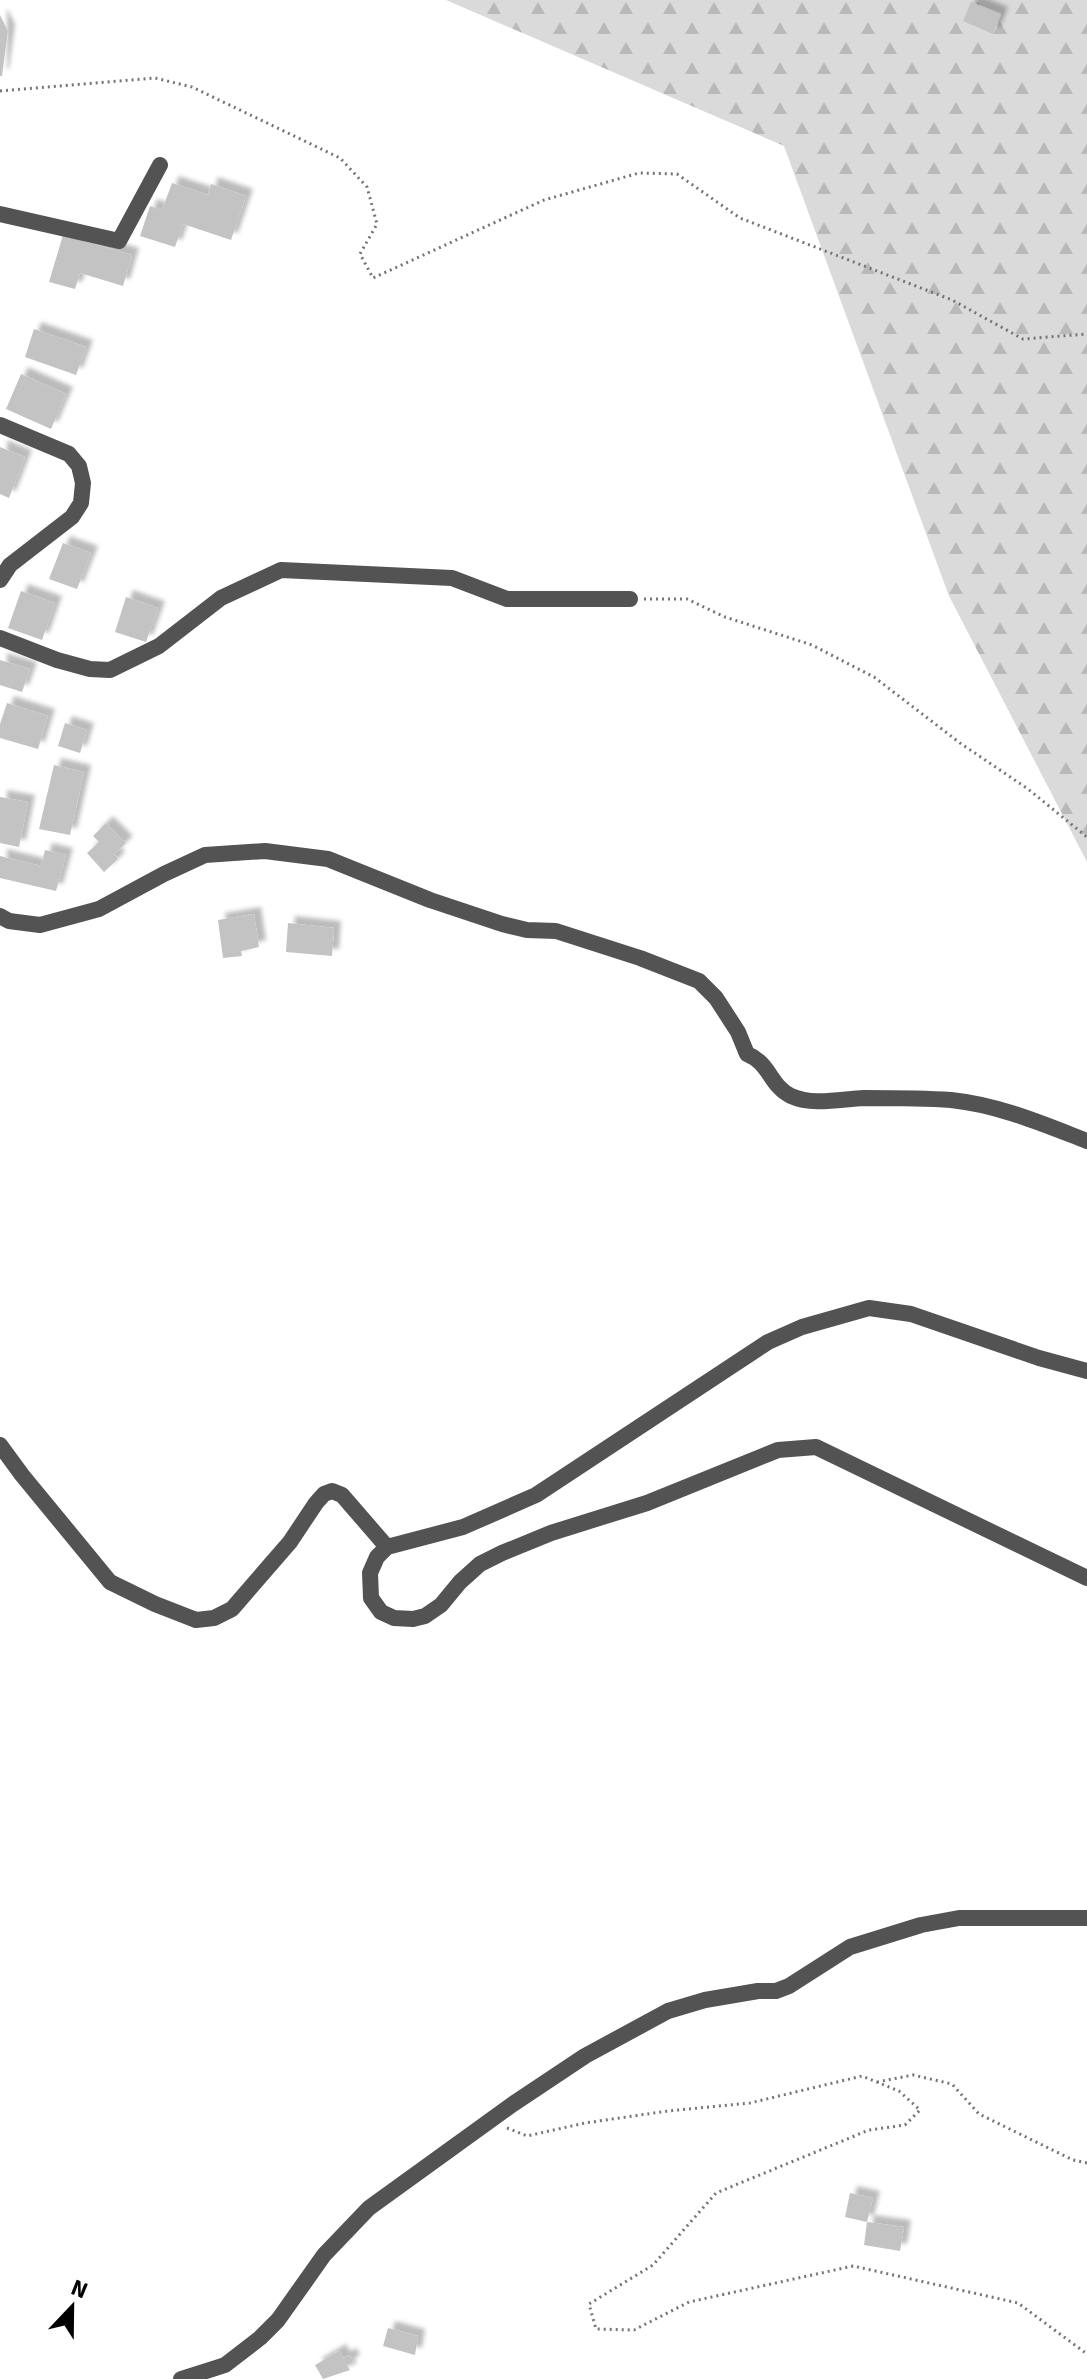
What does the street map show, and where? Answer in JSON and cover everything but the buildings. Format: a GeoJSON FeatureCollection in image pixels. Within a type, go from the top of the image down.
{"type":"FeatureCollection","features":[{"type":"Feature","properties":{"kind":"street"},"geometry":{"type":"LineString","coordinates":[[0,214],[119,241],[160,165]]}},
{"type":"Feature","properties":{"kind":"street"},"geometry":{"type":"LineString","coordinates":[[0,425],[69,454],[79,466],[83,483],[81,503],[72,517],[10,565],[0,580]]}},
{"type":"Feature","properties":{"kind":"street"},"geometry":{"type":"LineString","coordinates":[[0,638],[57,660],[90,669],[110,670],[159,646],[221,598],[281,570],[452,578],[507,599],[630,599]]}},
{"type":"Feature","properties":{"kind":"street"},"geometry":{"type":"LineString","coordinates":[[0,916],[9,921],[40,925],[99,909],[205,855],[265,851],[328,859],[430,900],[502,924],[527,930],[556,931],[699,981],[716,998],[738,1032],[747,1054],[759,1058],[777,1085],[789,1095],[811,1101],[891,1099],[974,1103],[1010,1112],[1087,1141]]}},
{"type":"Feature","properties":{"kind":"street"},"geometry":{"type":"LineString","coordinates":[[1087,1371],[1039,1358],[911,1314],[869,1308],[802,1327],[768,1342],[536,1495],[463,1527],[387,1547],[377,1557],[370,1573],[371,1598],[381,1612],[394,1618],[425,1616],[441,1605],[470,1572],[502,1553],[551,1533],[647,1503],[778,1450],[816,1447],[1087,1578]]}},
{"type":"Feature","properties":{"kind":"street"},"geometry":{"type":"LineString","coordinates":[[0,1445],[110,1582],[196,1620],[214,1618],[232,1609],[290,1542],[324,1494],[332,1491],[342,1495],[387,1547]]}},
{"type":"Feature","properties":{"kind":"street"},"geometry":{"type":"LineString","coordinates":[[181,2379],[225,2365],[260,2338],[278,2320],[331,2247],[369,2208],[585,2056],[668,2011],[705,2000],[776,1991],[850,1947],[921,1925],[950,1919],[1087,1918]]}},
{"type":"Feature","properties":{"kind":"path"},"geometry":{"type":"LineString","coordinates":[[0,91],[155,78],[192,87],[340,158],[367,187],[377,224],[360,254],[373,278],[544,200],[639,173],[677,174],[740,218],[952,300],[1023,339],[1087,334]]}},
{"type":"Feature","properties":{"kind":"path"},"geometry":{"type":"LineString","coordinates":[[630,599],[687,599],[725,617],[812,645],[874,677],[960,743],[1028,789],[1087,837]]}},
{"type":"Feature","properties":{"kind":"path"},"geometry":{"type":"LineString","coordinates":[[876,2082],[913,2075],[952,2084],[979,2114],[1073,2160],[1087,2163]]}},
{"type":"Feature","properties":{"kind":"path"},"geometry":{"type":"LineString","coordinates":[[489,2122],[527,2136],[654,2113],[750,2103],[862,2076],[899,2091],[920,2110],[905,2125],[869,2130],[716,2193],[653,2265],[589,2304],[596,2329],[634,2330],[689,2302],[853,2266],[1018,2303],[1087,2354]]}},
{"type":"Feature","properties":{"kind":"green space"},"geometry":{"type":"Polygon","coordinates":[[[446,0],[1087,0],[1087,862],[949,596],[784,146],[446,0]]]}}]}
